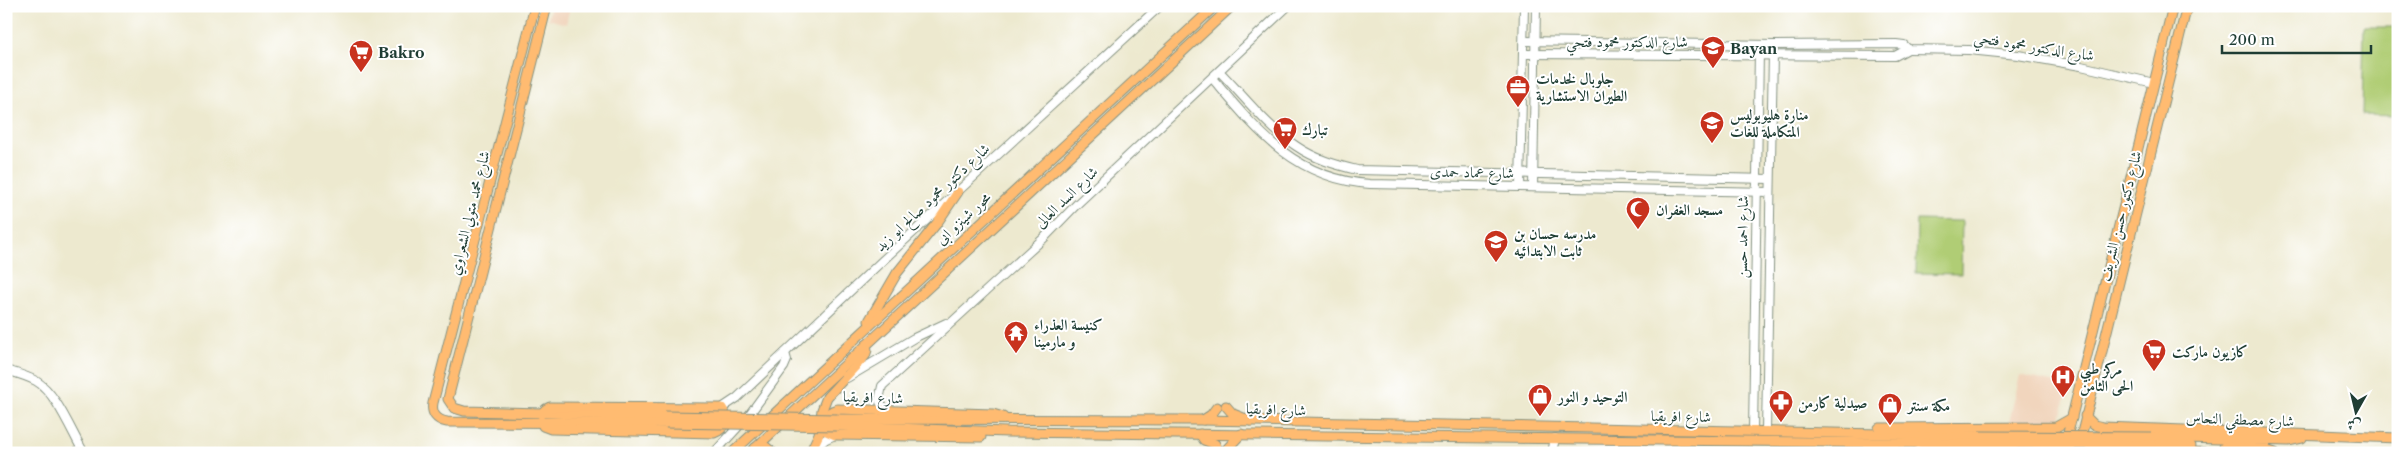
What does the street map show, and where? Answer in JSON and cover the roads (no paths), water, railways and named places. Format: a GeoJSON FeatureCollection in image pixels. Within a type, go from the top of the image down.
{"type":"FeatureCollection","features":[{"type":"Feature","properties":{"kind":"main road","name":"شارع محمد متولي الشعراوي"},"geometry":{"type":"LineString","coordinates":[[535,6],[433,403],[435,416],[443,422],[541,418]]}},
{"type":"Feature","properties":{"kind":"main road","name":"شارع محمد متولي الشعراوي"},"geometry":{"type":"LineString","coordinates":[[541,418],[459,410],[450,404],[449,387],[547,6]]}},
{"type":"Feature","properties":{"kind":"main road","name":"محور شينزو ابى"},"geometry":{"type":"LineString","coordinates":[[732,453],[1215,6]]}},
{"type":"Feature","properties":{"kind":"main road","name":"محور شينزو ابى"},"geometry":{"type":"LineString","coordinates":[[753,451],[1232,6]]}},
{"type":"Feature","properties":{"kind":"main road","name":"شارع دكتور حسن الشريف"},"geometry":{"type":"LineString","coordinates":[[2064,450],[2173,6]]}},
{"type":"Feature","properties":{"kind":"main road","name":"شارع دكتور حسن الشريف"},"geometry":{"type":"LineString","coordinates":[[2077,451],[2187,6]]}},
{"type":"Feature","properties":{"kind":"main road"},"geometry":{"type":"LineString","coordinates":[[528,35],[534,40],[540,38]]}},
{"type":"Feature","properties":{"kind":"main road"},"geometry":{"type":"LineString","coordinates":[[2166,37],[2178,40]]}},
{"type":"Feature","properties":{"kind":"main road"},"geometry":{"type":"LineString","coordinates":[[524,49],[530,48],[536,51]]}},
{"type":"Feature","properties":{"kind":"main road"},"geometry":{"type":"LineString","coordinates":[[865,328],[898,273],[937,223],[958,192]]}},
{"type":"Feature","properties":{"kind":"main road"},"geometry":{"type":"LineString","coordinates":[[810,452],[819,434],[824,402],[865,356],[866,345]]}},
{"type":"Feature","properties":{"kind":"main road"},"geometry":{"type":"LineString","coordinates":[[550,407],[722,408],[726,414],[725,424],[722,429],[714,433],[548,428],[541,418],[544,410],[550,407]]}},
{"type":"Feature","properties":{"kind":"main road"},"geometry":{"type":"LineString","coordinates":[[1203,420],[1221,407],[1253,422]]}},
{"type":"Feature","properties":{"kind":"main road","name":"شارع افريقيا"},"geometry":{"type":"LineString","coordinates":[[2052,453],[2033,451],[1895,450],[1864,448],[1852,442],[1008,432],[1002,436],[994,437],[835,435],[826,431],[824,425],[826,416],[832,411],[884,411],[993,414],[1008,420],[1203,420],[1858,434],[1868,428],[2056,427],[2072,418]]}},
{"type":"Feature","properties":{"kind":"main road","name":"شارع مصطفي النحاس"},"geometry":{"type":"LineString","coordinates":[[2085,416],[2097,426],[2117,428],[2398,438]]}},
{"type":"Feature","properties":{"kind":"main road"},"geometry":{"type":"LineString","coordinates":[[541,418],[1008,420]]}},
{"type":"Feature","properties":{"kind":"main road"},"geometry":{"type":"LineString","coordinates":[[541,418],[1008,432]]}},
{"type":"Feature","properties":{"kind":"main road"},"geometry":{"type":"LineString","coordinates":[[2033,451],[2040,446],[2042,441],[2041,433],[2035,427]]}},
{"type":"Feature","properties":{"kind":"main road"},"geometry":{"type":"LineString","coordinates":[[2112,450],[2107,444],[2106,439],[2110,432],[2117,428]]}},
{"type":"Feature","properties":{"kind":"main road"},"geometry":{"type":"LineString","coordinates":[[2069,430],[2074,433],[2081,432]]}},
{"type":"Feature","properties":{"kind":"main road"},"geometry":{"type":"LineString","coordinates":[[1200,434],[1204,440],[1215,444],[1222,452],[1241,434]]}},
{"type":"Feature","properties":{"kind":"main road"},"geometry":{"type":"LineString","coordinates":[[1858,434],[1979,440]]}},
{"type":"Feature","properties":{"kind":"main road"},"geometry":{"type":"LineString","coordinates":[[1852,442],[1979,440],[2288,441],[2310,435]]}},
{"type":"Feature","properties":{"kind":"main road"},"geometry":{"type":"LineString","coordinates":[[2151,441],[2263,449],[2275,453]]}},
{"type":"Feature","properties":{"kind":"main road"},"geometry":{"type":"LineString","coordinates":[[2064,450],[2072,445],[2077,451]]}},
{"type":"Feature","properties":{"kind":"main road"},"geometry":{"type":"LineString","coordinates":[[753,451],[766,447],[773,453]]}},
{"type":"Feature","properties":{"kind":"main road"},"geometry":{"type":"LineString","coordinates":[[2088,453],[2112,450],[2232,453]]}},
{"type":"Feature","properties":{"kind":"street","name":"شارع دكتور محمود صالح ابو زيد"},"geometry":{"type":"LineString","coordinates":[[722,408],[737,398],[1160,6]]}},
{"type":"Feature","properties":{"kind":"street","name":"شارع السد العالى"},"geometry":{"type":"LineString","coordinates":[[884,411],[878,397],[882,386],[1044,238],[1288,6]]}},
{"type":"Feature","properties":{"kind":"street"},"geometry":{"type":"LineString","coordinates":[[1520,187],[1524,6]]}},
{"type":"Feature","properties":{"kind":"street"},"geometry":{"type":"LineString","coordinates":[[1533,187],[1536,6]]}},
{"type":"Feature","properties":{"kind":"street","name":"شارع الدكتور محمود فتحي"},"geometry":{"type":"LineString","coordinates":[[1524,41],[1773,45],[1896,44],[1904,45],[1908,49]]}},
{"type":"Feature","properties":{"kind":"street","name":"شارع احمد حسن"},"geometry":{"type":"LineString","coordinates":[[1753,431],[1759,44]]}},
{"type":"Feature","properties":{"kind":"street","name":"شارع احمد حسن"},"geometry":{"type":"LineString","coordinates":[[1766,431],[1773,45]]}},
{"type":"Feature","properties":{"kind":"street","name":"شارع الدكتور محمود فتحي"},"geometry":{"type":"LineString","coordinates":[[1523,54],[1896,56],[1908,49],[1969,50],[2018,55],[2081,66],[2154,83]]}},
{"type":"Feature","properties":{"kind":"street","name":"شارع عماد حمدى"},"geometry":{"type":"LineString","coordinates":[[1219,71],[1279,132],[1296,146],[1327,162],[1357,170],[1370,172],[1770,179]]}},
{"type":"Feature","properties":{"kind":"street","name":"شارع عماد حمدى"},"geometry":{"type":"LineString","coordinates":[[1212,78],[1271,144],[1290,158],[1327,176],[1370,184],[1770,192]]}},
{"type":"Feature","properties":{"kind":"street"},"geometry":{"type":"LineString","coordinates":[[841,382],[914,338],[951,321]]}},
{"type":"Feature","properties":{"kind":"street"},"geometry":{"type":"LineString","coordinates":[[714,453],[750,415],[782,371],[787,360],[784,353]]}},
{"type":"Feature","properties":{"kind":"street"},"geometry":{"type":"LineString","coordinates":[[6,370],[35,380],[43,386],[55,402],[84,453]]}},
{"type":"Feature","properties":{"kind":"street"},"geometry":{"type":"LineString","coordinates":[[810,452],[826,439],[835,435]]}},
{"type":"Feature","properties":{"kind":"street"},"geometry":{"type":"LineString","coordinates":[[1542,438],[1547,453],[1552,453],[1555,438]]}},
{"type":"Feature","properties":{"kind":"place","name":"Bayan"},"geometry":{"type":"Point","coordinates":[1713,69]}},
{"type":"Feature","properties":{"kind":"place","name":"Bakro"},"geometry":{"type":"Point","coordinates":[361,73]}},
{"type":"Feature","properties":{"kind":"place","name":"جلوبال لخدمات الطيران الاستشارية"},"geometry":{"type":"Point","coordinates":[1518,108]}},
{"type":"Feature","properties":{"kind":"place","name":"منارة هليوبوليس المتكاملة للغات"},"geometry":{"type":"Point","coordinates":[1712,144]}},
{"type":"Feature","properties":{"kind":"place","name":"تبارك"},"geometry":{"type":"Point","coordinates":[1285,150]}},
{"type":"Feature","properties":{"kind":"place","name":"مسجد الغفران"},"geometry":{"type":"Point","coordinates":[1638,230]}},
{"type":"Feature","properties":{"kind":"place","name":"مدرسه حسان بن ثابت الابتدائيه"},"geometry":{"type":"Point","coordinates":[1496,263]}},
{"type":"Feature","properties":{"kind":"place","name":"كنيسة العذراء و مارمينا"},"geometry":{"type":"Point","coordinates":[1016,354]}},
{"type":"Feature","properties":{"kind":"place","name":"كازيون ماركت"},"geometry":{"type":"Point","coordinates":[2154,372]}},
{"type":"Feature","properties":{"kind":"place","name":"مركز طبي الحى الثامن"},"geometry":{"type":"Point","coordinates":[2063,398]}},
{"type":"Feature","properties":{"kind":"place","name":"التوحيد و النور"},"geometry":{"type":"Point","coordinates":[1540,417]}},
{"type":"Feature","properties":{"kind":"place","name":"صيدلية كارمن"},"geometry":{"type":"Point","coordinates":[1781,423]}},
{"type":"Feature","properties":{"kind":"place","name":"مكة سنتر"},"geometry":{"type":"Point","coordinates":[1890,426]}}]}
